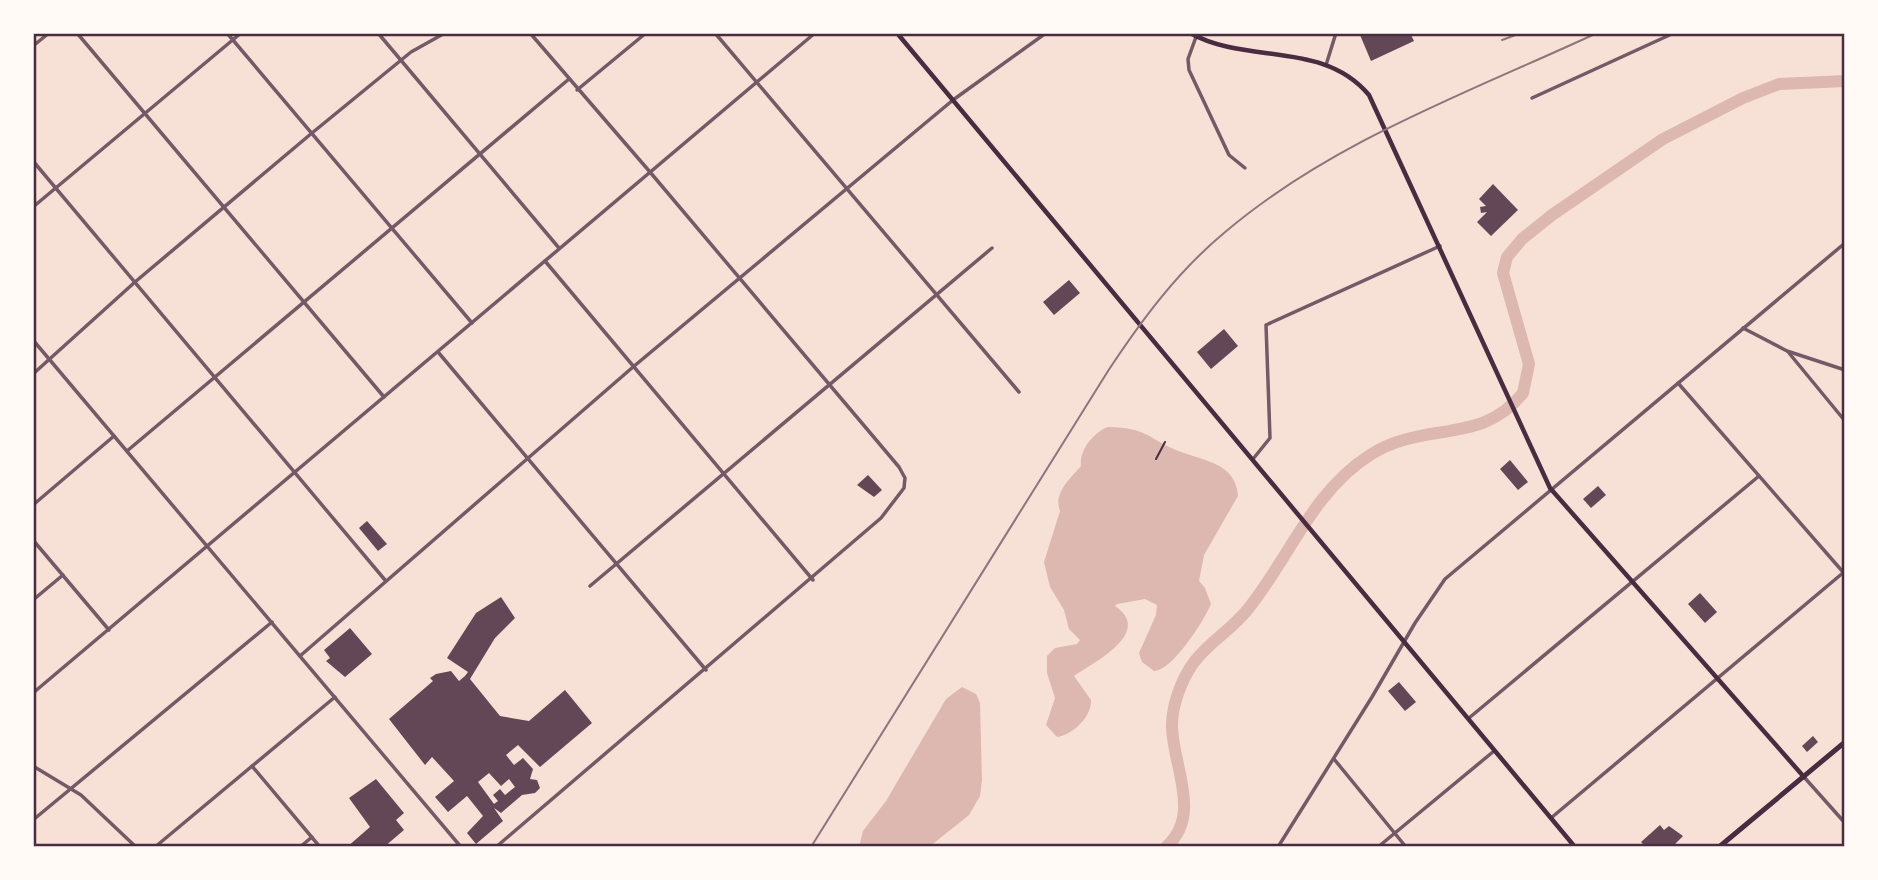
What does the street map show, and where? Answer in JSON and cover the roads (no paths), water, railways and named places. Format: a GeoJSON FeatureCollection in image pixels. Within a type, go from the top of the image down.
{"type":"FeatureCollection","features":[{"type":"Feature","properties":{"kind":"main road"},"geometry":{"type":"LineString","coordinates":[[897,33],[1406,640],[1575,847]]}},
{"type":"Feature","properties":{"kind":"main road"},"geometry":{"type":"LineString","coordinates":[[1190,33],[1216,44],[1326,65],[1358,83],[1374,103],[1550,488],[1804,776]]}},
{"type":"Feature","properties":{"kind":"main road"},"geometry":{"type":"LineString","coordinates":[[1719,847],[1845,742]]}},
{"type":"Feature","properties":{"kind":"street"},"geometry":{"type":"LineString","coordinates":[[33,46],[49,33]]}},
{"type":"Feature","properties":{"kind":"street"},"geometry":{"type":"LineString","coordinates":[[77,33],[384,397]]}},
{"type":"Feature","properties":{"kind":"street"},"geometry":{"type":"LineString","coordinates":[[227,33],[472,323]]}},
{"type":"Feature","properties":{"kind":"street"},"geometry":{"type":"LineString","coordinates":[[33,207],[241,33]]}},
{"type":"Feature","properties":{"kind":"street"},"geometry":{"type":"LineString","coordinates":[[378,33],[559,248]]}},
{"type":"Feature","properties":{"kind":"street"},"geometry":{"type":"LineString","coordinates":[[33,374],[135,282],[401,60],[445,33]]}},
{"type":"Feature","properties":{"kind":"street"},"geometry":{"type":"LineString","coordinates":[[496,847],[813,580],[881,518],[904,488],[905,478],[899,467],[741,277],[530,33]]}},
{"type":"Feature","properties":{"kind":"street"},"geometry":{"type":"LineString","coordinates":[[577,90],[646,33]]}},
{"type":"Feature","properties":{"kind":"street"},"geometry":{"type":"LineString","coordinates":[[715,33],[1019,392]]}},
{"type":"Feature","properties":{"kind":"street"},"geometry":{"type":"LineString","coordinates":[[33,693],[815,33]]}},
{"type":"Feature","properties":{"kind":"street"},"geometry":{"type":"LineString","coordinates":[[300,656],[633,367],[953,100],[1046,33]]}},
{"type":"Feature","properties":{"kind":"street"},"geometry":{"type":"LineString","coordinates":[[1326,65],[1336,33]]}},
{"type":"Feature","properties":{"kind":"street"},"geometry":{"type":"LineString","coordinates":[[1532,98],[1674,33]]}},
{"type":"Feature","properties":{"kind":"street"},"geometry":{"type":"LineString","coordinates":[[1196,37],[1188,59],[1189,70],[1229,155],[1245,168]]}},
{"type":"Feature","properties":{"kind":"street"},"geometry":{"type":"LineString","coordinates":[[127,451],[569,79]]}},
{"type":"Feature","properties":{"kind":"street"},"geometry":{"type":"LineString","coordinates":[[33,161],[385,580]]}},
{"type":"Feature","properties":{"kind":"street"},"geometry":{"type":"LineString","coordinates":[[1278,847],[1433,594],[1453,570],[1845,243]]}},
{"type":"Feature","properties":{"kind":"street"},"geometry":{"type":"LineString","coordinates":[[1253,458],[1270,438],[1266,325],[1440,246]]}},
{"type":"Feature","properties":{"kind":"street"},"geometry":{"type":"LineString","coordinates":[[590,586],[992,248]]}},
{"type":"Feature","properties":{"kind":"street"},"geometry":{"type":"LineString","coordinates":[[545,261],[813,580]]}},
{"type":"Feature","properties":{"kind":"street"},"geometry":{"type":"LineString","coordinates":[[1743,328],[1787,351],[1845,370]]}},
{"type":"Feature","properties":{"kind":"street"},"geometry":{"type":"LineString","coordinates":[[33,340],[461,847]]}},
{"type":"Feature","properties":{"kind":"street"},"geometry":{"type":"LineString","coordinates":[[1787,351],[1845,421]]}},
{"type":"Feature","properties":{"kind":"street"},"geometry":{"type":"LineString","coordinates":[[438,352],[706,670]]}},
{"type":"Feature","properties":{"kind":"street"},"geometry":{"type":"LineString","coordinates":[[1551,818],[1844,573],[1677,383]]}},
{"type":"Feature","properties":{"kind":"street"},"geometry":{"type":"LineString","coordinates":[[33,505],[114,436]]}},
{"type":"Feature","properties":{"kind":"street"},"geometry":{"type":"LineString","coordinates":[[1469,718],[1759,476]]}},
{"type":"Feature","properties":{"kind":"street"},"geometry":{"type":"LineString","coordinates":[[33,540],[109,630]]}},
{"type":"Feature","properties":{"kind":"street"},"geometry":{"type":"LineString","coordinates":[[33,600],[63,575]]}},
{"type":"Feature","properties":{"kind":"street"},"geometry":{"type":"LineString","coordinates":[[33,820],[272,622]]}},
{"type":"Feature","properties":{"kind":"street"},"geometry":{"type":"LineString","coordinates":[[155,847],[335,697]]}},
{"type":"Feature","properties":{"kind":"street"},"geometry":{"type":"LineString","coordinates":[[1378,847],[1496,750]]}},
{"type":"Feature","properties":{"kind":"street"},"geometry":{"type":"LineString","coordinates":[[1334,759],[1406,847]]}},
{"type":"Feature","properties":{"kind":"street"},"geometry":{"type":"LineString","coordinates":[[33,766],[72,788],[136,847]]}},
{"type":"Feature","properties":{"kind":"street"},"geometry":{"type":"LineString","coordinates":[[252,766],[320,847]]}},
{"type":"Feature","properties":{"kind":"street"},"geometry":{"type":"LineString","coordinates":[[1804,776],[1845,823]]}},
{"type":"Feature","properties":{"kind":"street"},"geometry":{"type":"LineString","coordinates":[[300,847],[312,837]]}},
{"type":"Feature","properties":{"kind":"waterway"},"geometry":{"type":"LineString","coordinates":[[1166,847],[1177,834],[1183,820],[1184,805],[1173,740],[1174,710],[1184,678],[1198,657],[1248,609],[1317,506],[1350,470],[1390,444],[1470,427],[1489,420],[1507,409],[1523,393],[1529,364],[1503,273],[1507,257],[1522,239],[1552,215],[1663,139],[1743,98],[1779,84],[1845,81]]}},
{"type":"Feature","properties":{"kind":"railway"},"geometry":{"type":"LineString","coordinates":[[1502,40],[1521,33]]}},
{"type":"Feature","properties":{"kind":"railway"},"geometry":{"type":"LineString","coordinates":[[811,847],[1108,371],[1147,316],[1191,264],[1224,233],[1266,200],[1310,171],[1403,121],[1597,33]]}}]}
